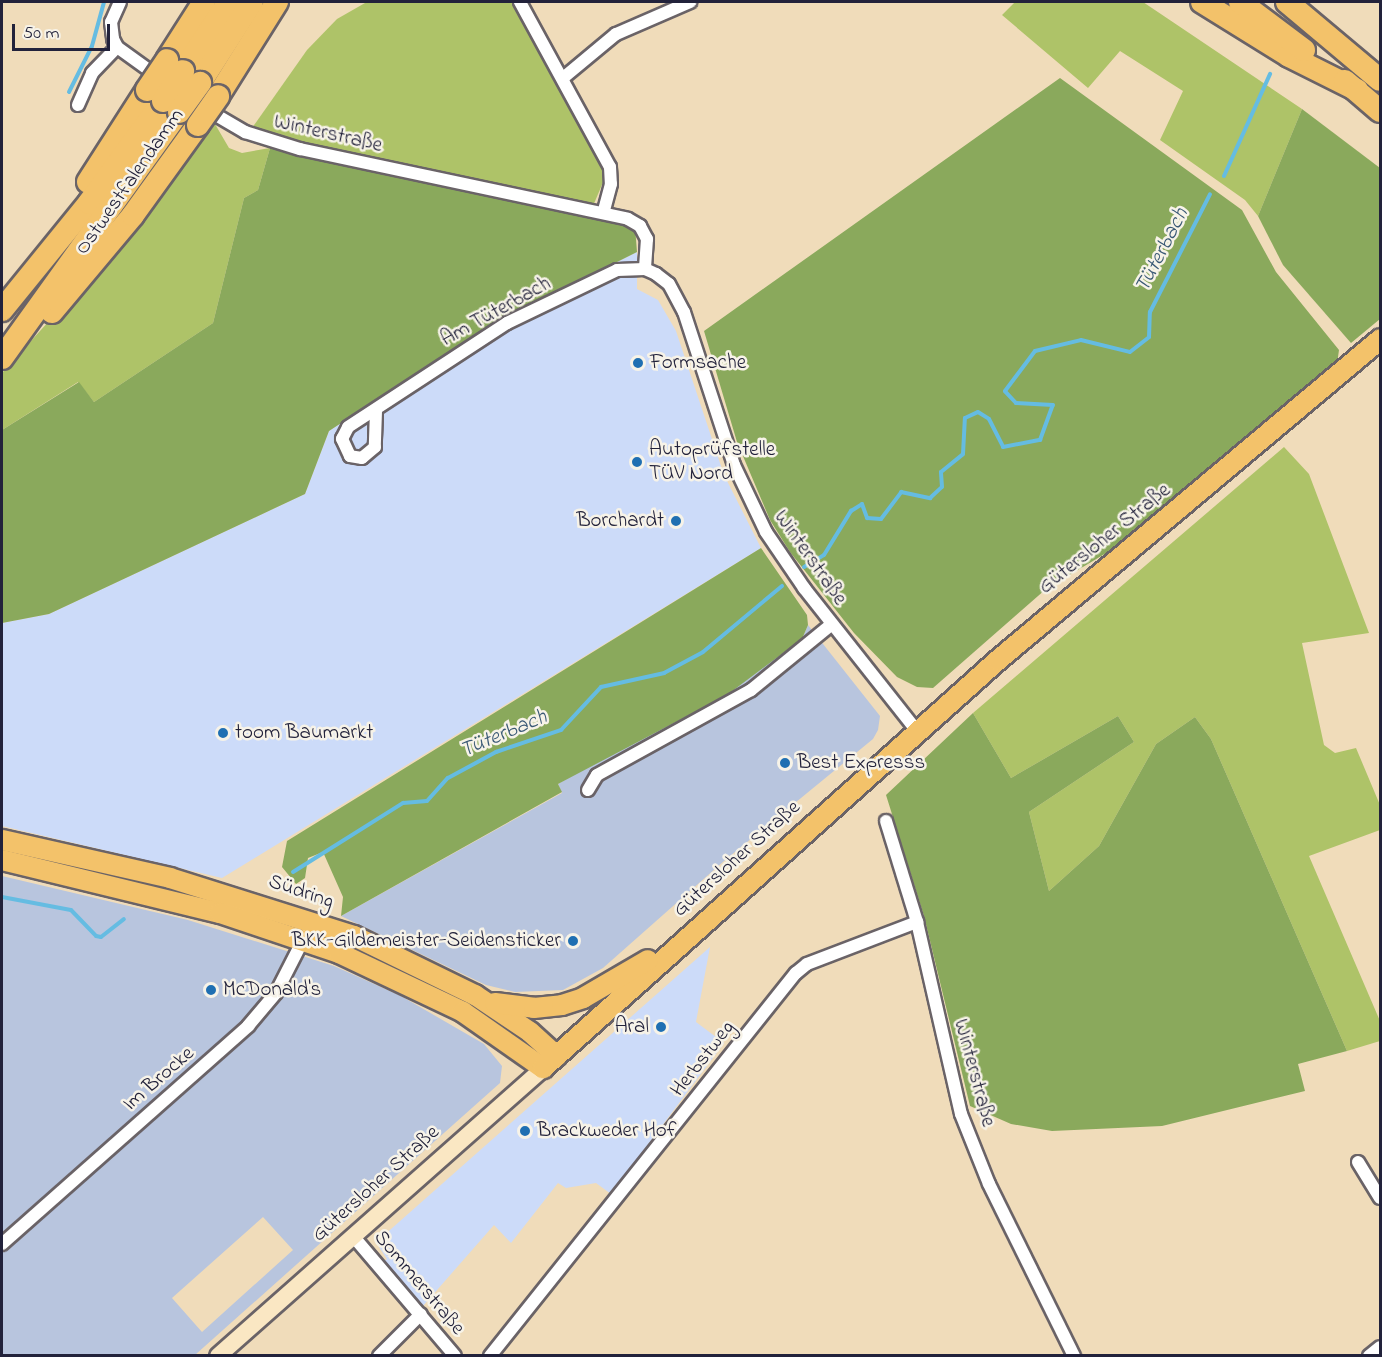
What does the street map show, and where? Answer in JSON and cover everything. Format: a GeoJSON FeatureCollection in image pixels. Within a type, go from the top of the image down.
{"type":"FeatureCollection","features":[{"type":"Feature","properties":{"kind":"highway"},"geometry":{"type":"LineString","coordinates":[[7,352],[77,284],[198,125],[192,78],[204,2]]}},
{"type":"Feature","properties":{"kind":"highway","name":"Ostwestfalendamm"},"geometry":{"type":"LineString","coordinates":[[192,78],[229,2]]}},
{"type":"Feature","properties":{"kind":"highway","name":"Ostwestfalendamm"},"geometry":{"type":"LineString","coordinates":[[2,309],[89,203],[163,101],[192,78],[252,2]]}},
{"type":"Feature","properties":{"kind":"highway"},"geometry":{"type":"LineString","coordinates":[[252,43],[277,2]]}},
{"type":"Feature","properties":{"kind":"highway"},"geometry":{"type":"LineString","coordinates":[[163,101],[192,78],[252,43],[292,2]]}},
{"type":"Feature","properties":{"kind":"highway"},"geometry":{"type":"LineString","coordinates":[[1202,2],[1289,56],[1357,90]]}},
{"type":"Feature","properties":{"kind":"highway"},"geometry":{"type":"LineString","coordinates":[[1240,2],[1357,90],[1380,111]]}},
{"type":"Feature","properties":{"kind":"highway"},"geometry":{"type":"LineString","coordinates":[[1287,2],[1380,80]]}},
{"type":"Feature","properties":{"kind":"highway","name":"Ostwestfalendamm"},"geometry":{"type":"LineString","coordinates":[[7,352],[163,101]]}},
{"type":"Feature","properties":{"kind":"main road","name":"Gütersloher Straße"},"geometry":{"type":"LineString","coordinates":[[550,1062],[917,731],[1380,339]]}},
{"type":"Feature","properties":{"kind":"main road","name":"Südring"},"geometry":{"type":"LineString","coordinates":[[2,840],[170,878],[312,920],[401,956],[476,995],[530,1032],[550,1062]]}},
{"type":"Feature","properties":{"kind":"main road","name":"Südring"},"geometry":{"type":"LineString","coordinates":[[2,860],[166,898],[303,939],[370,965],[442,1001],[550,1062]]}},
{"type":"Feature","properties":{"kind":"main road"},"geometry":{"type":"LineString","coordinates":[[476,995],[504,1005],[562,1005],[583,998],[683,940]]}},
{"type":"Feature","properties":{"kind":"street"},"geometry":{"type":"LineString","coordinates":[[78,105],[92,73],[117,47],[111,22],[120,2]]}},
{"type":"Feature","properties":{"kind":"street"},"geometry":{"type":"LineString","coordinates":[[520,2],[610,167],[611,184],[603,213]]}},
{"type":"Feature","properties":{"kind":"street"},"geometry":{"type":"LineString","coordinates":[[563,78],[604,41],[690,2]]}},
{"type":"Feature","properties":{"kind":"street","name":"Winterstraße"},"geometry":{"type":"LineString","coordinates":[[117,47],[219,119],[253,135],[603,213],[628,219],[640,226],[648,247],[645,269],[669,284],[684,312],[734,465],[751,504],[778,551],[832,624],[917,731]]}},
{"type":"Feature","properties":{"kind":"street","name":"Am Tüterbach"},"geometry":{"type":"LineString","coordinates":[[376,411],[507,323],[610,273],[645,269]]}},
{"type":"Feature","properties":{"kind":"street","name":"Winterstraße"},"geometry":{"type":"LineString","coordinates":[[588,790],[597,776],[751,690],[832,624]]}},
{"type":"Feature","properties":{"kind":"street","name":"Winterstraße"},"geometry":{"type":"LineString","coordinates":[[886,820],[917,922],[961,1114],[989,1184],[1074,1356]]}},
{"type":"Feature","properties":{"kind":"street","name":"Im Brocke"},"geometry":{"type":"LineString","coordinates":[[2,1244],[248,1026],[276,993],[312,920]]}},
{"type":"Feature","properties":{"kind":"street","name":"Herbstweg"},"geometry":{"type":"LineString","coordinates":[[490,1356],[796,973],[807,964],[917,922]]}},
{"type":"Feature","properties":{"kind":"street","name":"Gütersloher Straße"},"geometry":{"type":"LineString","coordinates":[[218,1356],[550,1062]]}},
{"type":"Feature","properties":{"kind":"street"},"geometry":{"type":"LineString","coordinates":[[1358,1162],[1380,1198]]}},
{"type":"Feature","properties":{"kind":"street","name":"Sommerstraße"},"geometry":{"type":"LineString","coordinates":[[353,1236],[455,1356]]}},
{"type":"Feature","properties":{"kind":"street"},"geometry":{"type":"LineString","coordinates":[[379,1356],[421,1314]]}},
{"type":"Feature","properties":{"kind":"street"},"geometry":{"type":"LineString","coordinates":[[1369,1356],[1380,1347]]}},
{"type":"Feature","properties":{"kind":"shaded area"},"geometry":{"type":"Polygon","coordinates":[[[637,252],[637,289],[658,300],[676,331],[724,475],[761,548],[222,878],[2,826],[2,623],[49,614],[305,494],[329,431],[491,325],[637,252]]]}},
{"type":"Feature","properties":{"kind":"shaded area"},"geometry":{"type":"Polygon","coordinates":[[[808,625],[880,716],[878,730],[873,739],[724,861],[603,968],[563,990],[515,992],[486,985],[341,916],[562,793],[558,784],[802,639],[808,625]]]}},
{"type":"Feature","properties":{"kind":"shaded area"},"geometry":{"type":"Polygon","coordinates":[[[2,876],[188,920],[334,966],[401,996],[484,1044],[502,1066],[500,1083],[195,1355],[2,1355],[2,876]],[[263,1217],[172,1298],[202,1332],[293,1250],[263,1217]]]}},
{"type":"Feature","properties":{"kind":"shaded area"},"geometry":{"type":"Polygon","coordinates":[[[710,947],[696,1022],[724,1043],[611,1194],[596,1183],[566,1188],[558,1183],[511,1243],[494,1225],[423,1306],[384,1261],[387,1259],[379,1247],[382,1237],[710,947]]]}},
{"type":"Feature","properties":{"kind":"green space"},"geometry":{"type":"Polygon","coordinates":[[[514,2],[603,166],[604,180],[593,206],[334,150],[252,128],[307,50],[337,19],[365,3],[514,2]]]}},
{"type":"Feature","properties":{"kind":"green space"},"geometry":{"type":"Polygon","coordinates":[[[1015,2],[1143,2],[1302,109],[1258,216],[1245,200],[1160,140],[1183,91],[1120,51],[1088,88],[1002,15],[1015,2]]]}},
{"type":"Feature","properties":{"kind":"green space"},"geometry":{"type":"Polygon","coordinates":[[[1060,78],[1242,210],[1276,272],[1339,350],[1337,364],[1118,546],[1046,589],[933,688],[917,687],[897,677],[854,633],[790,552],[770,520],[737,442],[704,331],[1060,78]]]}},
{"type":"Feature","properties":{"kind":"green space"},"geometry":{"type":"Polygon","coordinates":[[[1302,109],[1380,168],[1380,319],[1351,343],[1283,265],[1258,216],[1302,109]]]}},
{"type":"Feature","properties":{"kind":"green space"},"geometry":{"type":"Polygon","coordinates":[[[215,124],[229,148],[242,153],[270,148],[258,190],[244,198],[213,323],[94,402],[78,382],[2,430],[2,373],[163,195],[215,124]]]}},
{"type":"Feature","properties":{"kind":"green space"},"geometry":{"type":"Polygon","coordinates":[[[270,148],[635,227],[637,252],[491,325],[329,431],[305,494],[49,614],[2,623],[2,430],[79,382],[94,402],[213,323],[244,198],[258,190],[270,148]]]}},
{"type":"Feature","properties":{"kind":"green space"},"geometry":{"type":"Polygon","coordinates":[[[1284,447],[1309,474],[1369,633],[1302,643],[1324,745],[1335,753],[1356,748],[1380,805],[1380,830],[1309,856],[1380,1021],[1380,1041],[1347,1051],[1211,739],[1195,717],[1156,744],[1099,846],[1049,891],[1029,812],[1134,742],[1118,716],[1011,778],[973,713],[1284,447]]]}},
{"type":"Feature","properties":{"kind":"green space"},"geometry":{"type":"Polygon","coordinates":[[[761,548],[807,615],[808,625],[802,639],[727,695],[558,784],[562,792],[341,916],[343,897],[323,852],[308,858],[305,878],[296,884],[282,867],[287,841],[761,548]]]}},
{"type":"Feature","properties":{"kind":"green space"},"geometry":{"type":"Polygon","coordinates":[[[973,713],[1011,778],[1118,716],[1134,742],[1029,812],[1049,891],[1099,846],[1156,744],[1195,717],[1211,739],[1347,1051],[1298,1064],[1305,1091],[1162,1126],[1052,1131],[1011,1124],[970,1106],[924,916],[886,795],[973,713]]]}},
{"type":"Feature","properties":{"kind":"waterway"},"geometry":{"type":"LineString","coordinates":[[69,92],[92,46],[104,2]]}},
{"type":"Feature","properties":{"kind":"waterway","name":"Tüterbach"},"geometry":{"type":"LineString","coordinates":[[1224,176],[1270,74]]}},
{"type":"Feature","properties":{"kind":"waterway","name":"Tüterbach"},"geometry":{"type":"LineString","coordinates":[[804,567],[824,555],[851,511],[862,504],[867,518],[881,519],[901,492],[930,498],[942,487],[941,472],[963,454],[965,418],[978,412],[989,419],[1003,447],[1040,440],[1053,405],[1016,403],[1005,391],[1035,351],[1081,340],[1130,352],[1149,337],[1150,312],[1210,194]]}},
{"type":"Feature","properties":{"kind":"waterway","name":"Tüterbach"},"geometry":{"type":"LineString","coordinates":[[293,872],[403,803],[427,801],[448,778],[496,752],[561,730],[601,687],[664,673],[703,652],[782,586]]}},
{"type":"Feature","properties":{"kind":"waterway","name":"Tüterbach"},"geometry":{"type":"LineString","coordinates":[[2,897],[71,910],[96,936],[101,937],[124,919]]}},
{"type":"Feature","properties":{"kind":"place","name":"Formsache"},"geometry":{"type":"Point","coordinates":[638,363]}},
{"type":"Feature","properties":{"kind":"place","name":"Autoprüfstelle TÜV Nord"},"geometry":{"type":"Point","coordinates":[637,462]}},
{"type":"Feature","properties":{"kind":"place","name":"Borchardt"},"geometry":{"type":"Point","coordinates":[676,521]}},
{"type":"Feature","properties":{"kind":"place","name":"toom Baumarkt"},"geometry":{"type":"Point","coordinates":[223,733]}},
{"type":"Feature","properties":{"kind":"place","name":"Best Expresss"},"geometry":{"type":"Point","coordinates":[785,763]}},
{"type":"Feature","properties":{"kind":"place","name":"BKK-Gildemeister-Seidensticker"},"geometry":{"type":"Point","coordinates":[573,941]}},
{"type":"Feature","properties":{"kind":"place","name":"McDonald's"},"geometry":{"type":"Point","coordinates":[211,990]}},
{"type":"Feature","properties":{"kind":"place","name":"Aral"},"geometry":{"type":"Point","coordinates":[661,1027]}},
{"type":"Feature","properties":{"kind":"place","name":"Brackweder Hof"},"geometry":{"type":"Point","coordinates":[525,1131]}}]}
